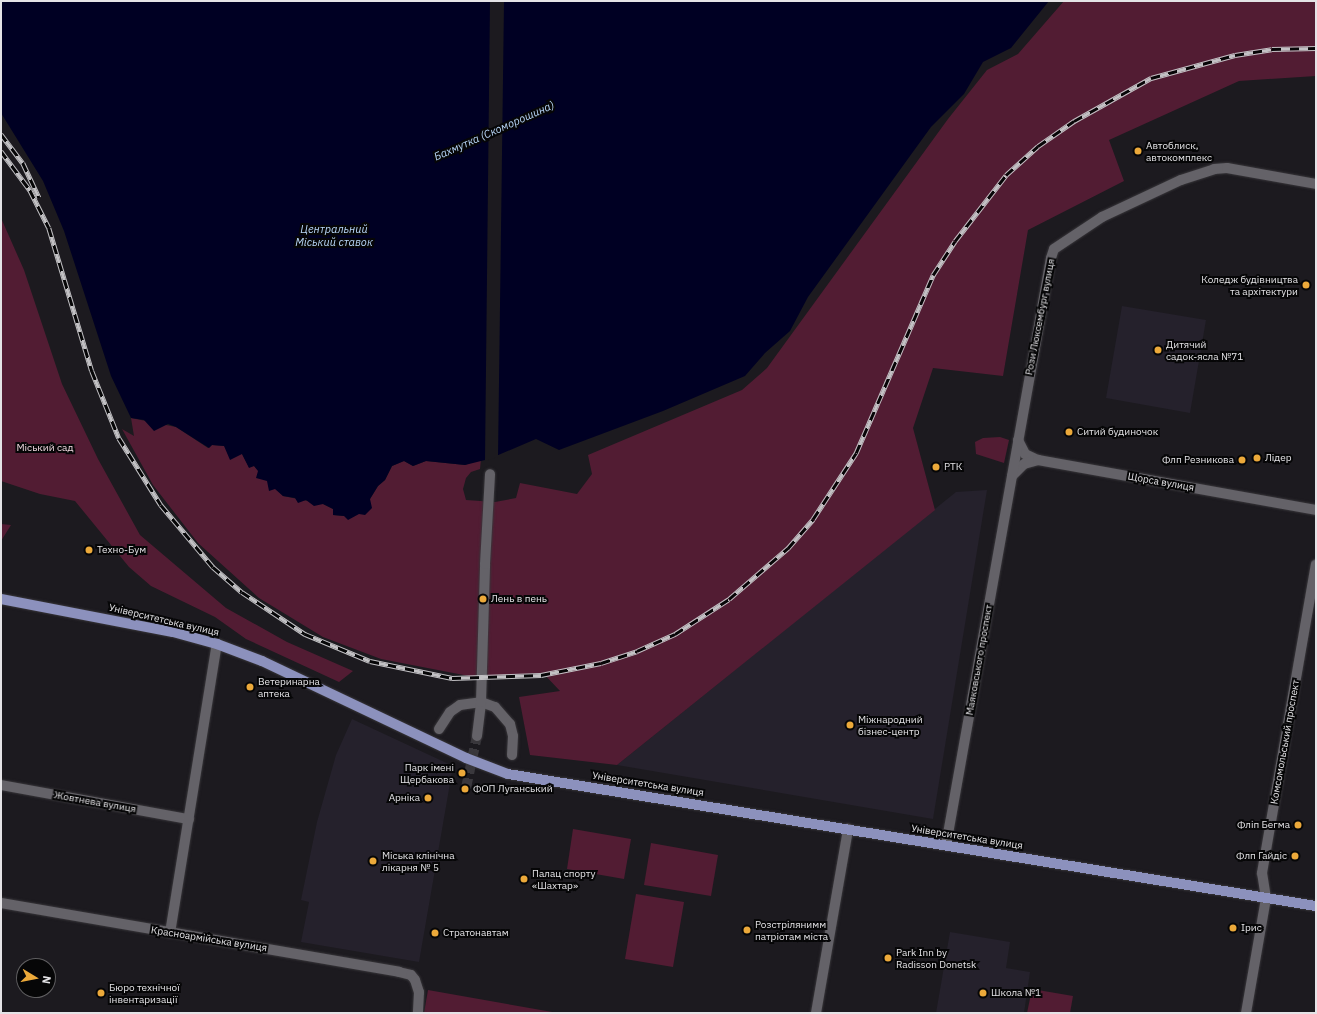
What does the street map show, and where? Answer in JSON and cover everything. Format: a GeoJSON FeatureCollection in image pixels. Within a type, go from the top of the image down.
{"type":"FeatureCollection","features":[{"type":"Feature","properties":{"kind":"main road","name":"Університетська вулиця"},"geometry":{"type":"LineString","coordinates":[[1,599],[165,631],[217,644],[262,661],[466,758],[508,774],[1316,906]]}},
{"type":"Feature","properties":{"kind":"street","name":"Рози Люксембург вулиця"},"geometry":{"type":"LineString","coordinates":[[1012,476],[1051,258],[1061,242],[1102,216],[1130,203],[1181,180],[1221,168],[1316,184]]}},
{"type":"Feature","properties":{"kind":"street"},"geometry":{"type":"LineString","coordinates":[[1018,440],[1025,454],[1038,460]]}},
{"type":"Feature","properties":{"kind":"street"},"geometry":{"type":"LineString","coordinates":[[1012,476],[1024,464],[1038,460]]}},
{"type":"Feature","properties":{"kind":"street","name":"Щорса вулиця"},"geometry":{"type":"LineString","coordinates":[[1038,460],[1316,510]]}},
{"type":"Feature","properties":{"kind":"street"},"geometry":{"type":"LineString","coordinates":[[477,736],[481,702],[485,564],[490,474]]}},
{"type":"Feature","properties":{"kind":"street","name":"Маяковського проспект"},"geometry":{"type":"LineString","coordinates":[[946,845],[1012,476]]}},
{"type":"Feature","properties":{"kind":"street","name":"Комсомольський проспект"},"geometry":{"type":"LineString","coordinates":[[1246,1013],[1266,898],[1262,873],[1316,565]]}},
{"type":"Feature","properties":{"kind":"street"},"geometry":{"type":"LineString","coordinates":[[170,933],[217,644]]}},
{"type":"Feature","properties":{"kind":"street"},"geometry":{"type":"LineString","coordinates":[[439,729],[450,712],[460,705],[481,702],[495,706],[510,724],[513,736],[512,755]]}},
{"type":"Feature","properties":{"kind":"street","name":"Жовтнева вулиця"},"geometry":{"type":"LineString","coordinates":[[1,785],[189,820]]}},
{"type":"Feature","properties":{"kind":"street"},"geometry":{"type":"LineString","coordinates":[[816,1013],[848,829]]}},
{"type":"Feature","properties":{"kind":"street","name":"Красноармійська вулиця"},"geometry":{"type":"LineString","coordinates":[[1,903],[411,975],[415,980],[419,992],[418,1013]]}},
{"type":"Feature","properties":{"kind":"shaded area","name":"Дитячий садок-ясла №71"},"geometry":{"type":"Polygon","coordinates":[[[1122,306],[1206,320],[1190,413],[1106,398],[1122,306]]]}},
{"type":"Feature","properties":{"kind":"shaded area"},"geometry":{"type":"Polygon","coordinates":[[[987,490],[933,819],[617,765],[956,492],[987,490]]]}},
{"type":"Feature","properties":{"kind":"shaded area","name":"Міська клінічна лікарня № 5"},"geometry":{"type":"Polygon","coordinates":[[[352,719],[453,766],[419,962],[301,942],[309,902],[301,900],[317,822],[336,755],[352,719]]]}},
{"type":"Feature","properties":{"kind":"shaded area","name":"Школа №1"},"geometry":{"type":"Polygon","coordinates":[[[950,932],[1010,942],[1006,968],[1030,972],[1024,1013],[936,1013],[950,932]]]}},
{"type":"Feature","properties":{"kind":"green space"},"geometry":{"type":"Polygon","coordinates":[[[1064,1],[1316,1],[1316,76],[1239,81],[1109,140],[1124,181],[1028,230],[1003,376],[933,368],[913,428],[935,510],[617,765],[530,755],[519,697],[560,691],[543,673],[474,677],[381,659],[323,637],[259,598],[198,543],[153,485],[122,429],[134,436],[131,418],[176,427],[208,448],[212,445],[224,446],[242,454],[249,467],[254,466],[283,496],[323,504],[333,509],[333,515],[344,516],[370,499],[378,486],[385,480],[392,466],[404,461],[413,466],[426,461],[465,465],[481,459],[480,469],[471,472],[466,478],[463,489],[466,500],[495,502],[516,498],[520,483],[577,494],[592,474],[588,455],[742,390],[767,368],[948,119],[987,70],[1018,54],[1064,1]]]}},
{"type":"Feature","properties":{"kind":"green space","name":"Міський сад"},"geometry":{"type":"Polygon","coordinates":[[[1,218],[24,270],[62,384],[98,459],[140,535],[226,608],[287,642],[353,671],[339,682],[246,639],[215,617],[151,586],[129,567],[75,501],[40,494],[1,481],[1,218]]]}},
{"type":"Feature","properties":{"kind":"green space"},"geometry":{"type":"Polygon","coordinates":[[[1000,437],[1009,440],[1004,463],[976,454],[975,442],[983,438],[1000,437]]]}},
{"type":"Feature","properties":{"kind":"green space"},"geometry":{"type":"Polygon","coordinates":[[[1,524],[11,525],[1,541],[1,524]]]}},
{"type":"Feature","properties":{"kind":"green space"},"geometry":{"type":"Polygon","coordinates":[[[573,829],[631,839],[624,879],[567,869],[573,829]]]}},
{"type":"Feature","properties":{"kind":"green space"},"geometry":{"type":"Polygon","coordinates":[[[651,843],[718,855],[711,896],[644,885],[651,843]]]}},
{"type":"Feature","properties":{"kind":"green space"},"geometry":{"type":"Polygon","coordinates":[[[636,894],[684,902],[673,967],[625,959],[636,894]]]}},
{"type":"Feature","properties":{"kind":"green space"},"geometry":{"type":"Polygon","coordinates":[[[1032,989],[1073,996],[1070,1013],[1027,1013],[1032,989]]]}},
{"type":"Feature","properties":{"kind":"green space"},"geometry":{"type":"Polygon","coordinates":[[[428,990],[558,1013],[424,1013],[428,990]]]}},
{"type":"Feature","properties":{"kind":"water","name":"Центральний Міський ставок"},"geometry":{"type":"Polygon","coordinates":[[[1,1],[1049,1],[1011,48],[983,62],[964,94],[931,127],[808,297],[790,331],[765,353],[745,376],[663,411],[559,450],[536,439],[489,459],[465,465],[426,461],[413,466],[404,461],[392,466],[385,480],[378,486],[370,499],[372,508],[365,515],[359,514],[348,520],[344,516],[333,515],[333,509],[323,504],[314,506],[306,500],[298,503],[295,498],[283,496],[275,489],[269,491],[267,481],[256,478],[258,471],[254,466],[249,468],[242,454],[230,460],[224,446],[212,445],[209,448],[176,427],[168,424],[154,431],[144,420],[131,418],[111,376],[64,231],[43,181],[1,113],[1,1]]]}},
{"type":"Feature","properties":{"kind":"pier"},"geometry":{"type":"Polygon","coordinates":[[[490,1],[504,1],[498,457],[485,461],[490,1]]]}},
{"type":"Feature","properties":{"kind":"tunnel"},"geometry":{"type":"LineString","coordinates":[[466,788],[477,736]]}},
{"type":"Feature","properties":{"kind":"railway"},"geometry":{"type":"LineString","coordinates":[[1,151],[30,190],[49,228],[92,371],[119,438],[161,505],[213,567],[242,592],[305,634],[370,661],[452,678],[541,675],[601,663],[637,651],[675,634],[729,599],[788,548],[813,519],[856,453],[933,275],[955,241],[1006,175],[1038,146],[1074,121],[1151,78],[1235,55],[1272,49],[1316,48]]}},
{"type":"Feature","properties":{"kind":"railway"},"geometry":{"type":"LineString","coordinates":[[1,134],[23,163],[39,197]]}},
{"type":"Feature","properties":{"kind":"place","name":"Автоблиск, автокомплекс"},"geometry":{"type":"Point","coordinates":[1138,151]}},
{"type":"Feature","properties":{"kind":"place","name":"Коледж будівництва та архітектури"},"geometry":{"type":"Point","coordinates":[1306,285]}},
{"type":"Feature","properties":{"kind":"place","name":"Дитячий садок-ясла №71"},"geometry":{"type":"Point","coordinates":[1158,350]}},
{"type":"Feature","properties":{"kind":"place","name":"Ситий будиночок"},"geometry":{"type":"Point","coordinates":[1069,432]}},
{"type":"Feature","properties":{"kind":"place","name":"Лідер"},"geometry":{"type":"Point","coordinates":[1257,458]}},
{"type":"Feature","properties":{"kind":"place","name":"Флп Резникова"},"geometry":{"type":"Point","coordinates":[1242,460]}},
{"type":"Feature","properties":{"kind":"place","name":"РТК"},"geometry":{"type":"Point","coordinates":[936,467]}},
{"type":"Feature","properties":{"kind":"place","name":"Техно-Бум"},"geometry":{"type":"Point","coordinates":[89,550]}},
{"type":"Feature","properties":{"kind":"place","name":"Лень в пень"},"geometry":{"type":"Point","coordinates":[483,599]}},
{"type":"Feature","properties":{"kind":"place","name":"Ветеринарна аптека"},"geometry":{"type":"Point","coordinates":[250,687]}},
{"type":"Feature","properties":{"kind":"place","name":"Міжнародний бізнес-центр"},"geometry":{"type":"Point","coordinates":[850,725]}},
{"type":"Feature","properties":{"kind":"place","name":"Парк імені Щербакова"},"geometry":{"type":"Point","coordinates":[462,773]}},
{"type":"Feature","properties":{"kind":"place","name":"ФОП Луганський"},"geometry":{"type":"Point","coordinates":[465,789]}},
{"type":"Feature","properties":{"kind":"place","name":"Арніка"},"geometry":{"type":"Point","coordinates":[428,798]}},
{"type":"Feature","properties":{"kind":"place","name":"Фліп Бегма"},"geometry":{"type":"Point","coordinates":[1298,825]}},
{"type":"Feature","properties":{"kind":"place","name":"Флп Гайдіс"},"geometry":{"type":"Point","coordinates":[1295,856]}},
{"type":"Feature","properties":{"kind":"place","name":"Міська клінічна лікарня № 5"},"geometry":{"type":"Point","coordinates":[373,861]}},
{"type":"Feature","properties":{"kind":"place","name":"Палац спорту «Шахтар»"},"geometry":{"type":"Point","coordinates":[524,879]}},
{"type":"Feature","properties":{"kind":"place","name":"Ірис"},"geometry":{"type":"Point","coordinates":[1233,928]}},
{"type":"Feature","properties":{"kind":"place","name":"Розстрілянимм патріотам міста"},"geometry":{"type":"Point","coordinates":[747,930]}},
{"type":"Feature","properties":{"kind":"place","name":"Стратонавтам"},"geometry":{"type":"Point","coordinates":[435,933]}},
{"type":"Feature","properties":{"kind":"place","name":"Park Inn by Radisson Donetsk"},"geometry":{"type":"Point","coordinates":[888,958]}},
{"type":"Feature","properties":{"kind":"place","name":"Бюро технічної інвентаризації"},"geometry":{"type":"Point","coordinates":[101,993]}},
{"type":"Feature","properties":{"kind":"place","name":"Школа №1"},"geometry":{"type":"Point","coordinates":[983,993]}},
{"type":"Feature","properties":{"kind":"water label","name":"Бахмутка (Скоморошина)"},"geometry":{"type":"Point","coordinates":[494,131]}}]}
